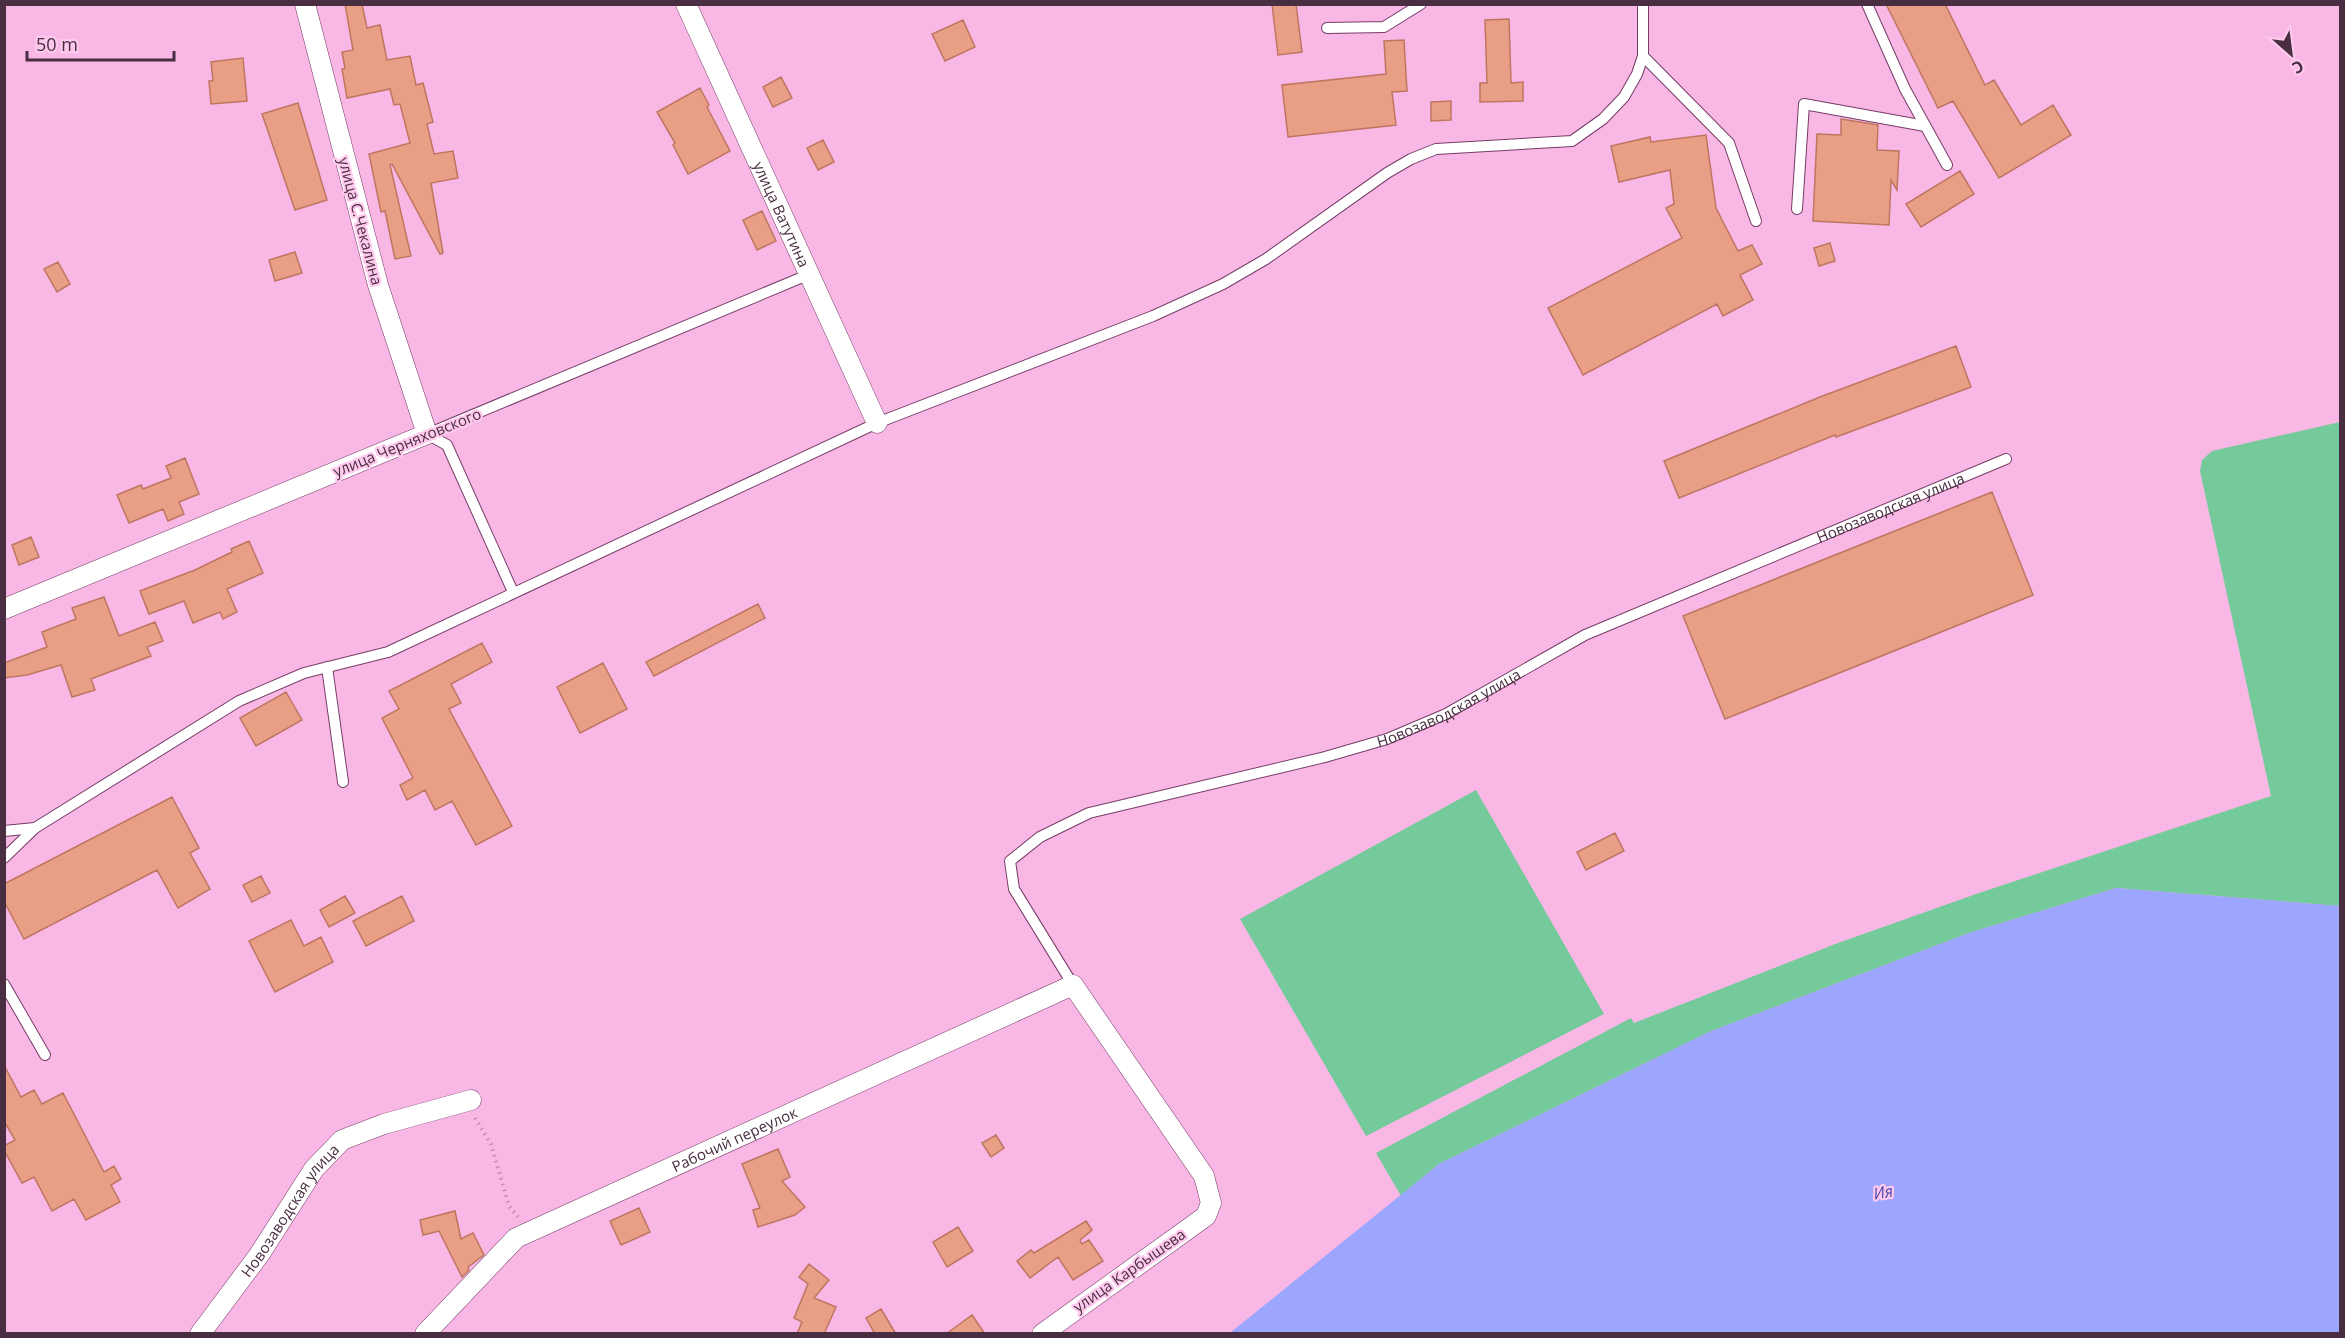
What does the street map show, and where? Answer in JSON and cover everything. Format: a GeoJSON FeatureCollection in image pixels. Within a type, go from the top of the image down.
{"type":"FeatureCollection","features":[{"type":"Feature","properties":{"kind":"street","name":"улица С.Чекалина"},"geometry":{"type":"LineString","coordinates":[[305,4],[378,285],[427,434]]}},
{"type":"Feature","properties":{"kind":"street","name":"улица Ватутина"},"geometry":{"type":"LineString","coordinates":[[686,4],[878,423]]}},
{"type":"Feature","properties":{"kind":"street","name":"улица Черняховского"},"geometry":{"type":"LineString","coordinates":[[4,609],[427,434]]}},
{"type":"Feature","properties":{"kind":"street","name":"улица Карбышева"},"geometry":{"type":"LineString","coordinates":[[1055,1330],[1206,1216],[1211,1203],[1204,1176],[1073,985]]}},
{"type":"Feature","properties":{"kind":"street","name":"Рабочий переулок"},"geometry":{"type":"LineString","coordinates":[[425,1334],[516,1238],[1073,985]]}},
{"type":"Feature","properties":{"kind":"street","name":"Новозаводская улица"},"geometry":{"type":"LineString","coordinates":[[200,1334],[259,1255],[314,1169],[342,1140],[384,1124],[468,1101]]}},
{"type":"Feature","properties":{"kind":"lane"},"geometry":{"type":"LineString","coordinates":[[1327,28],[1384,27],[1422,4]]}},
{"type":"Feature","properties":{"kind":"lane"},"geometry":{"type":"LineString","coordinates":[[4,858],[35,828],[239,701],[304,673],[388,652],[878,423],[1153,316],[1223,284],[1266,259],[1387,173],[1411,159],[1436,150],[1572,141],[1603,119],[1624,97],[1638,74],[1643,56],[1643,4]]}},
{"type":"Feature","properties":{"kind":"lane"},"geometry":{"type":"LineString","coordinates":[[1867,4],[1905,88],[1947,165]]}},
{"type":"Feature","properties":{"kind":"lane"},"geometry":{"type":"LineString","coordinates":[[1643,56],[1729,143],[1756,221]]}},
{"type":"Feature","properties":{"kind":"lane"},"geometry":{"type":"LineString","coordinates":[[1797,208],[1804,104],[1925,126]]}},
{"type":"Feature","properties":{"kind":"lane","name":"улица Черняховского"},"geometry":{"type":"LineString","coordinates":[[427,434],[810,274]]}},
{"type":"Feature","properties":{"kind":"lane"},"geometry":{"type":"LineString","coordinates":[[427,434],[447,445],[513,592]]}},
{"type":"Feature","properties":{"kind":"lane","name":"Новозаводская улица"},"geometry":{"type":"LineString","coordinates":[[1073,985],[1014,889],[1010,861],[1040,837],[1089,813],[1325,757],[1388,739],[1446,714],[1585,635],[2006,459]]}},
{"type":"Feature","properties":{"kind":"lane"},"geometry":{"type":"LineString","coordinates":[[327,668],[343,782]]}},
{"type":"Feature","properties":{"kind":"lane"},"geometry":{"type":"LineString","coordinates":[[4,831],[35,828]]}},
{"type":"Feature","properties":{"kind":"lane"},"geometry":{"type":"LineString","coordinates":[[4,984],[45,1055]]}},
{"type":"Feature","properties":{"kind":"path"},"geometry":{"type":"LineString","coordinates":[[468,1101],[491,1143],[509,1206],[531,1231]]}},
{"type":"Feature","properties":{"kind":"green space"},"geometry":{"type":"Polygon","coordinates":[[[2340,422],[2340,906],[2116,888],[1969,933],[1709,1032],[1439,1164],[1401,1196],[1376,1153],[1631,1018],[1634,1023],[1838,943],[1979,893],[2271,796],[2200,471],[2202,460],[2212,451],[2340,422]]]}},
{"type":"Feature","properties":{"kind":"green space"},"geometry":{"type":"Polygon","coordinates":[[[1476,790],[1604,1014],[1366,1136],[1240,919],[1476,790]]]}},
{"type":"Feature","properties":{"kind":"water","name":"Ия"},"geometry":{"type":"Polygon","coordinates":[[[2116,888],[2340,906],[2340,1333],[1230,1333],[1439,1164],[1709,1032],[1969,933],[2116,888]]]}},
{"type":"Feature","properties":{"kind":"building"},"geometry":{"type":"Polygon","coordinates":[[[345,4],[362,4],[367,28],[380,25],[387,60],[410,56],[416,85],[423,83],[433,122],[427,124],[434,154],[453,151],[458,178],[431,183],[443,253],[440,254],[392,164],[390,165],[411,256],[395,259],[385,211],[381,212],[369,154],[410,143],[400,104],[394,105],[390,89],[347,98],[342,69],[345,68],[342,52],[353,50],[345,4]]]}},
{"type":"Feature","properties":{"kind":"building"},"geometry":{"type":"Polygon","coordinates":[[[1272,4],[1296,4],[1302,52],[1278,55],[1272,4]]]}},
{"type":"Feature","properties":{"kind":"building"},"geometry":{"type":"Polygon","coordinates":[[[1886,4],[1945,4],[1985,85],[1994,80],[2021,125],[2053,105],[2071,135],[1999,178],[1953,101],[1938,108],[1886,4]]]}},
{"type":"Feature","properties":{"kind":"building"},"geometry":{"type":"Polygon","coordinates":[[[1509,19],[1511,83],[1523,82],[1523,101],[1480,102],[1480,83],[1487,83],[1485,20],[1509,19]]]}},
{"type":"Feature","properties":{"kind":"building"},"geometry":{"type":"Polygon","coordinates":[[[963,20],[975,47],[945,61],[932,34],[963,20]]]}},
{"type":"Feature","properties":{"kind":"building"},"geometry":{"type":"Polygon","coordinates":[[[1404,40],[1407,91],[1392,92],[1396,125],[1288,137],[1282,85],[1386,74],[1384,41],[1404,40]]]}},
{"type":"Feature","properties":{"kind":"building"},"geometry":{"type":"Polygon","coordinates":[[[243,58],[247,101],[211,104],[209,81],[213,81],[211,62],[243,58]]]}},
{"type":"Feature","properties":{"kind":"building"},"geometry":{"type":"Polygon","coordinates":[[[781,77],[792,98],[773,107],[763,87],[781,77]]]}},
{"type":"Feature","properties":{"kind":"building"},"geometry":{"type":"Polygon","coordinates":[[[700,88],[709,105],[707,107],[730,151],[688,174],[673,145],[675,143],[657,112],[700,88]]]}},
{"type":"Feature","properties":{"kind":"building"},"geometry":{"type":"Polygon","coordinates":[[[1451,101],[1451,120],[1431,121],[1431,102],[1451,101]]]}},
{"type":"Feature","properties":{"kind":"building"},"geometry":{"type":"Polygon","coordinates":[[[298,103],[327,200],[295,210],[262,114],[298,103]]]}},
{"type":"Feature","properties":{"kind":"building"},"geometry":{"type":"Polygon","coordinates":[[[1841,119],[1878,125],[1877,150],[1899,151],[1897,190],[1891,180],[1889,225],[1813,221],[1817,134],[1841,135],[1841,119]]]}},
{"type":"Feature","properties":{"kind":"building"},"geometry":{"type":"Polygon","coordinates":[[[1706,135],[1716,208],[1738,251],[1752,245],[1762,264],[1740,275],[1753,300],[1723,316],[1717,304],[1583,375],[1548,308],[1682,238],[1666,208],[1674,204],[1670,170],[1619,182],[1611,146],[1650,137],[1651,142],[1706,135]]]}},
{"type":"Feature","properties":{"kind":"building"},"geometry":{"type":"Polygon","coordinates":[[[823,140],[834,162],[818,170],[807,148],[823,140]]]}},
{"type":"Feature","properties":{"kind":"building"},"geometry":{"type":"Polygon","coordinates":[[[1960,171],[1974,194],[1921,227],[1906,204],[1960,171]]]}},
{"type":"Feature","properties":{"kind":"building"},"geometry":{"type":"Polygon","coordinates":[[[762,211],[776,241],[757,250],[743,220],[762,211]]]}},
{"type":"Feature","properties":{"kind":"building"},"geometry":{"type":"Polygon","coordinates":[[[1830,243],[1835,261],[1819,266],[1814,248],[1830,243]]]}},
{"type":"Feature","properties":{"kind":"building"},"geometry":{"type":"Polygon","coordinates":[[[295,252],[302,273],[275,281],[269,260],[295,252]]]}},
{"type":"Feature","properties":{"kind":"building"},"geometry":{"type":"Polygon","coordinates":[[[58,262],[70,284],[57,292],[44,269],[58,262]]]}},
{"type":"Feature","properties":{"kind":"building"},"geometry":{"type":"Polygon","coordinates":[[[1956,346],[1971,387],[1836,437],[1835,435],[1679,498],[1664,461],[1820,397],[1956,346]]]}},
{"type":"Feature","properties":{"kind":"building"},"geometry":{"type":"Polygon","coordinates":[[[185,458],[199,494],[179,502],[184,514],[168,521],[163,509],[129,523],[117,495],[141,485],[143,489],[171,478],[166,466],[185,458]]]}},
{"type":"Feature","properties":{"kind":"building"},"geometry":{"type":"Polygon","coordinates":[[[1992,492],[2033,595],[1725,719],[1683,616],[1992,492]]]}},
{"type":"Feature","properties":{"kind":"building"},"geometry":{"type":"Polygon","coordinates":[[[31,537],[39,557],[19,565],[12,545],[31,537]]]}},
{"type":"Feature","properties":{"kind":"building"},"geometry":{"type":"Polygon","coordinates":[[[249,541],[263,573],[227,589],[237,612],[223,619],[220,612],[193,623],[184,601],[149,614],[140,591],[195,570],[249,541]]]}},
{"type":"Feature","properties":{"kind":"building"},"geometry":{"type":"Polygon","coordinates":[[[104,597],[119,636],[155,622],[163,641],[147,647],[151,656],[91,679],[95,690],[72,697],[61,665],[27,675],[4,678],[4,663],[47,647],[42,632],[76,619],[72,608],[104,597]]]}},
{"type":"Feature","properties":{"kind":"building"},"geometry":{"type":"Polygon","coordinates":[[[758,604],[765,618],[654,676],[646,662],[758,604]]]}},
{"type":"Feature","properties":{"kind":"building"},"geometry":{"type":"Polygon","coordinates":[[[482,643],[492,662],[451,684],[461,703],[449,709],[512,826],[476,845],[452,801],[435,810],[425,790],[407,800],[400,785],[413,778],[382,718],[399,709],[389,691],[482,643]]]}},
{"type":"Feature","properties":{"kind":"building"},"geometry":{"type":"Polygon","coordinates":[[[603,663],[627,709],[580,733],[557,687],[603,663]]]}},
{"type":"Feature","properties":{"kind":"building"},"geometry":{"type":"Polygon","coordinates":[[[286,692],[302,720],[256,746],[240,718],[286,692]]]}},
{"type":"Feature","properties":{"kind":"building"},"geometry":{"type":"Polygon","coordinates":[[[172,797],[199,848],[190,853],[210,889],[178,908],[157,870],[24,939],[4,901],[4,884],[172,797]]]}},
{"type":"Feature","properties":{"kind":"building"},"geometry":{"type":"Polygon","coordinates":[[[1615,833],[1624,851],[1586,870],[1577,852],[1615,833]]]}},
{"type":"Feature","properties":{"kind":"building"},"geometry":{"type":"Polygon","coordinates":[[[261,876],[270,893],[252,902],[243,885],[261,876]]]}},
{"type":"Feature","properties":{"kind":"building"},"geometry":{"type":"Polygon","coordinates":[[[345,896],[355,913],[329,927],[320,910],[345,896]]]}},
{"type":"Feature","properties":{"kind":"building"},"geometry":{"type":"Polygon","coordinates":[[[402,896],[414,921],[366,946],[353,921],[402,896]]]}},
{"type":"Feature","properties":{"kind":"building"},"geometry":{"type":"Polygon","coordinates":[[[291,920],[304,946],[321,937],[333,962],[275,992],[249,941],[291,920]]]}},
{"type":"Feature","properties":{"kind":"building"},"geometry":{"type":"Polygon","coordinates":[[[4,1065],[21,1097],[34,1090],[42,1104],[63,1093],[104,1172],[114,1166],[121,1179],[111,1185],[120,1202],[86,1220],[74,1199],[52,1211],[34,1177],[22,1183],[4,1150],[4,1146],[15,1140],[4,1121],[4,1065]]]}},
{"type":"Feature","properties":{"kind":"building"},"geometry":{"type":"Polygon","coordinates":[[[996,1135],[1004,1148],[991,1157],[982,1143],[996,1135]]]}},
{"type":"Feature","properties":{"kind":"building"},"geometry":{"type":"Polygon","coordinates":[[[778,1149],[790,1177],[782,1181],[805,1207],[795,1215],[758,1227],[753,1210],[760,1208],[742,1164],[778,1149]]]}},
{"type":"Feature","properties":{"kind":"building"},"geometry":{"type":"Polygon","coordinates":[[[639,1208],[650,1232],[621,1245],[610,1221],[639,1208]]]}},
{"type":"Feature","properties":{"kind":"building"},"geometry":{"type":"Polygon","coordinates":[[[455,1211],[461,1239],[473,1233],[484,1255],[468,1267],[469,1270],[462,1277],[439,1231],[423,1235],[420,1220],[455,1211]]]}},
{"type":"Feature","properties":{"kind":"building"},"geometry":{"type":"Polygon","coordinates":[[[1086,1221],[1092,1230],[1080,1240],[1082,1244],[1089,1240],[1103,1261],[1073,1280],[1058,1257],[1030,1278],[1017,1261],[1031,1250],[1034,1253],[1086,1221]]]}},
{"type":"Feature","properties":{"kind":"building"},"geometry":{"type":"Polygon","coordinates":[[[958,1227],[973,1251],[947,1267],[933,1242],[958,1227]]]}},
{"type":"Feature","properties":{"kind":"building"},"geometry":{"type":"Polygon","coordinates":[[[809,1264],[829,1280],[814,1298],[836,1307],[824,1334],[797,1334],[802,1322],[794,1318],[808,1284],[799,1277],[809,1264]]]}},
{"type":"Feature","properties":{"kind":"building"},"geometry":{"type":"Polygon","coordinates":[[[881,1309],[896,1334],[875,1334],[866,1318],[881,1309]]]}},
{"type":"Feature","properties":{"kind":"building"},"geometry":{"type":"Polygon","coordinates":[[[972,1315],[985,1334],[946,1334],[972,1315]]]}}]}
